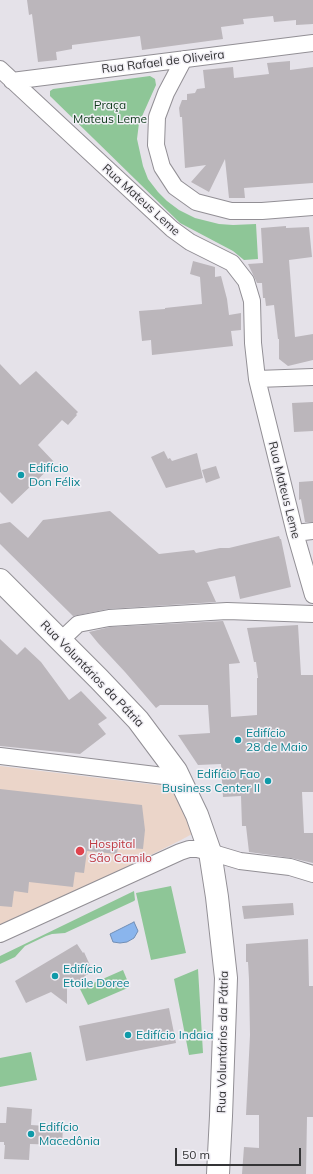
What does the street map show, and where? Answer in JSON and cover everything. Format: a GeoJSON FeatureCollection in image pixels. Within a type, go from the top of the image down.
{"type":"FeatureCollection","features":[{"type":"Feature","properties":{"kind":"main road","name":"Rua Voluntários da Pátria"},"geometry":{"type":"LineString","coordinates":[[0,580],[138,720],[176,771],[198,815],[210,852],[217,897],[226,978],[218,1174]]}},
{"type":"Feature","properties":{"kind":"street","name":"Rua Rafael de Oliveira"},"geometry":{"type":"LineString","coordinates":[[12,81],[313,43]]}},
{"type":"Feature","properties":{"kind":"street"},"geometry":{"type":"LineString","coordinates":[[184,59],[166,93],[157,117],[156,146],[162,167],[175,187],[196,202],[231,211],[262,211],[313,207]]}},
{"type":"Feature","properties":{"kind":"street","name":"Rua Mateus Leme"},"geometry":{"type":"LineString","coordinates":[[0,69],[172,229],[190,242],[232,264],[246,281],[252,300],[256,379],[294,533],[313,595]]}},
{"type":"Feature","properties":{"kind":"street"},"geometry":{"type":"LineString","coordinates":[[256,379],[313,377]]}},
{"type":"Feature","properties":{"kind":"street"},"geometry":{"type":"LineString","coordinates":[[294,533],[313,531]]}},
{"type":"Feature","properties":{"kind":"street"},"geometry":{"type":"LineString","coordinates":[[60,641],[78,624],[109,618],[227,611],[313,614]]}},
{"type":"Feature","properties":{"kind":"street"},"geometry":{"type":"LineString","coordinates":[[0,756],[180,778]]}},
{"type":"Feature","properties":{"kind":"street"},"geometry":{"type":"LineString","coordinates":[[0,934],[180,852],[198,849],[240,861],[290,867],[313,874]]}},
{"type":"Feature","properties":{"kind":"shaded area","name":"Hospital São Camilo"},"geometry":{"type":"Polygon","coordinates":[[[0,766],[165,786],[177,793],[192,834],[40,910],[0,925],[0,766]]]}},
{"type":"Feature","properties":{"kind":"green space","name":"Praça Mateus Leme"},"geometry":{"type":"Polygon","coordinates":[[[150,76],[155,79],[156,85],[139,123],[137,139],[143,166],[148,179],[167,201],[179,210],[195,218],[219,224],[256,224],[258,259],[244,260],[233,251],[180,223],[50,96],[50,91],[53,89],[150,76]]]}},
{"type":"Feature","properties":{"kind":"green space"},"geometry":{"type":"Polygon","coordinates":[[[171,886],[186,953],[151,960],[136,893],[171,886]]]}},
{"type":"Feature","properties":{"kind":"green space"},"geometry":{"type":"Polygon","coordinates":[[[134,891],[134,901],[65,933],[46,936],[25,946],[15,957],[0,964],[0,956],[134,891]]]}},
{"type":"Feature","properties":{"kind":"green space"},"geometry":{"type":"Polygon","coordinates":[[[198,969],[203,1053],[189,1055],[174,979],[198,969]]]}},
{"type":"Feature","properties":{"kind":"green space"},"geometry":{"type":"Polygon","coordinates":[[[123,970],[130,987],[88,1005],[80,989],[123,970]]]}},
{"type":"Feature","properties":{"kind":"green space"},"geometry":{"type":"Polygon","coordinates":[[[31,1052],[37,1080],[0,1087],[0,1058],[31,1052]]]}},
{"type":"Feature","properties":{"kind":"water"},"geometry":{"type":"Polygon","coordinates":[[[134,922],[138,931],[134,938],[127,942],[113,942],[110,934],[134,922]]]}},
{"type":"Feature","properties":{"kind":"building"},"geometry":{"type":"Polygon","coordinates":[[[27,0],[313,0],[313,24],[296,25],[296,20],[274,22],[273,16],[243,19],[244,24],[221,27],[223,39],[142,50],[140,36],[72,45],[72,49],[56,52],[57,60],[38,62],[32,14],[29,15],[27,0]]]}},
{"type":"Feature","properties":{"kind":"building"},"geometry":{"type":"Polygon","coordinates":[[[290,61],[290,70],[313,67],[313,183],[244,188],[245,198],[229,198],[225,159],[209,192],[191,182],[206,165],[185,168],[182,117],[180,117],[179,108],[182,100],[187,100],[187,94],[195,93],[197,89],[205,88],[203,70],[233,67],[234,78],[269,74],[267,63],[290,61]]]}},
{"type":"Feature","properties":{"kind":"building"},"geometry":{"type":"Polygon","coordinates":[[[286,226],[286,228],[309,227],[312,257],[289,260],[295,337],[313,334],[313,360],[288,366],[279,359],[279,339],[274,305],[266,306],[265,298],[263,298],[262,283],[257,283],[248,264],[263,263],[261,228],[286,226]]]}},
{"type":"Feature","properties":{"kind":"building"},"geometry":{"type":"Polygon","coordinates":[[[193,261],[215,267],[215,277],[221,276],[227,299],[229,315],[241,313],[241,330],[231,331],[233,346],[152,355],[151,340],[142,341],[139,311],[202,304],[200,277],[190,274],[193,261]]]}},
{"type":"Feature","properties":{"kind":"building"},"geometry":{"type":"Polygon","coordinates":[[[0,364],[20,385],[36,371],[78,412],[68,425],[62,420],[38,445],[55,463],[12,504],[0,492],[0,364]]]}},
{"type":"Feature","properties":{"kind":"building"},"geometry":{"type":"Polygon","coordinates":[[[313,402],[313,431],[294,432],[292,403],[313,402]]]}},
{"type":"Feature","properties":{"kind":"building"},"geometry":{"type":"Polygon","coordinates":[[[164,451],[168,459],[170,458],[172,461],[197,453],[203,478],[166,488],[151,457],[164,451]]]}},
{"type":"Feature","properties":{"kind":"building"},"geometry":{"type":"Polygon","coordinates":[[[216,466],[220,478],[206,483],[202,470],[216,466]]]}},
{"type":"Feature","properties":{"kind":"building"},"geometry":{"type":"Polygon","coordinates":[[[313,481],[313,522],[305,522],[301,499],[299,500],[299,482],[313,481]]]}},
{"type":"Feature","properties":{"kind":"building"},"geometry":{"type":"Polygon","coordinates":[[[110,511],[159,554],[194,550],[196,553],[220,548],[229,548],[279,536],[281,539],[291,587],[240,599],[235,576],[207,582],[216,602],[108,609],[73,616],[0,544],[0,524],[10,522],[28,538],[43,520],[110,511]]]}},
{"type":"Feature","properties":{"kind":"building"},"geometry":{"type":"Polygon","coordinates":[[[223,621],[240,663],[229,664],[231,717],[257,715],[258,678],[256,662],[254,662],[247,628],[298,625],[301,675],[313,675],[313,792],[302,792],[304,833],[313,833],[313,863],[291,858],[249,852],[246,826],[242,826],[241,796],[223,797],[221,764],[198,765],[178,735],[210,733],[208,705],[160,705],[156,708],[89,632],[110,627],[223,621]]]}},
{"type":"Feature","properties":{"kind":"building"},"geometry":{"type":"Polygon","coordinates":[[[0,639],[17,655],[25,647],[41,662],[69,700],[81,691],[107,718],[98,724],[106,734],[80,754],[0,746],[0,639]]]}},
{"type":"Feature","properties":{"kind":"building"},"geometry":{"type":"Polygon","coordinates":[[[0,789],[142,805],[145,830],[143,849],[118,847],[117,854],[87,851],[84,873],[75,872],[73,887],[29,882],[28,893],[14,891],[12,907],[0,906],[0,789]]]}},
{"type":"Feature","properties":{"kind":"building"},"geometry":{"type":"Polygon","coordinates":[[[293,903],[294,915],[244,919],[242,906],[293,903]]]}},
{"type":"Feature","properties":{"kind":"building"},"geometry":{"type":"Polygon","coordinates":[[[308,939],[309,986],[313,986],[313,1117],[307,1117],[306,1174],[242,1174],[244,1147],[259,1148],[259,1115],[246,1115],[250,1035],[249,979],[248,962],[246,962],[246,944],[308,939]]]}},
{"type":"Feature","properties":{"kind":"building","name":"Edifício Etoile Doree"},"geometry":{"type":"Polygon","coordinates":[[[77,944],[83,953],[84,952],[93,972],[86,975],[83,979],[67,986],[67,1004],[51,992],[26,1003],[15,981],[77,944]]]}},
{"type":"Feature","properties":{"kind":"building","name":"Edifício Indaia"},"geometry":{"type":"Polygon","coordinates":[[[169,1008],[176,1043],[86,1061],[79,1026],[169,1008]]]}},
{"type":"Feature","properties":{"kind":"building","name":"Edifício Macedônia"},"geometry":{"type":"Polygon","coordinates":[[[7,1107],[32,1109],[31,1125],[63,1127],[62,1145],[30,1144],[29,1160],[4,1159],[5,1145],[4,1142],[0,1142],[0,1123],[6,1123],[7,1107]]]}},
{"type":"Feature","properties":{"kind":"place","name":"Edifício Don Félix"},"geometry":{"type":"Point","coordinates":[21,475]}},
{"type":"Feature","properties":{"kind":"place","name":"Edifício 28 de Maio"},"geometry":{"type":"Point","coordinates":[238,740]}},
{"type":"Feature","properties":{"kind":"place","name":"Edifício Fao Business Center II"},"geometry":{"type":"Point","coordinates":[268,781]}},
{"type":"Feature","properties":{"kind":"place","name":"Hospital São Camilo"},"geometry":{"type":"Point","coordinates":[80,851]}},
{"type":"Feature","properties":{"kind":"place","name":"Edifício Etoile Doree"},"geometry":{"type":"Point","coordinates":[55,976]}},
{"type":"Feature","properties":{"kind":"place","name":"Edifício Indaia"},"geometry":{"type":"Point","coordinates":[128,1035]}},
{"type":"Feature","properties":{"kind":"place","name":"Edifício Macedônia"},"geometry":{"type":"Point","coordinates":[31,1134]}}]}
